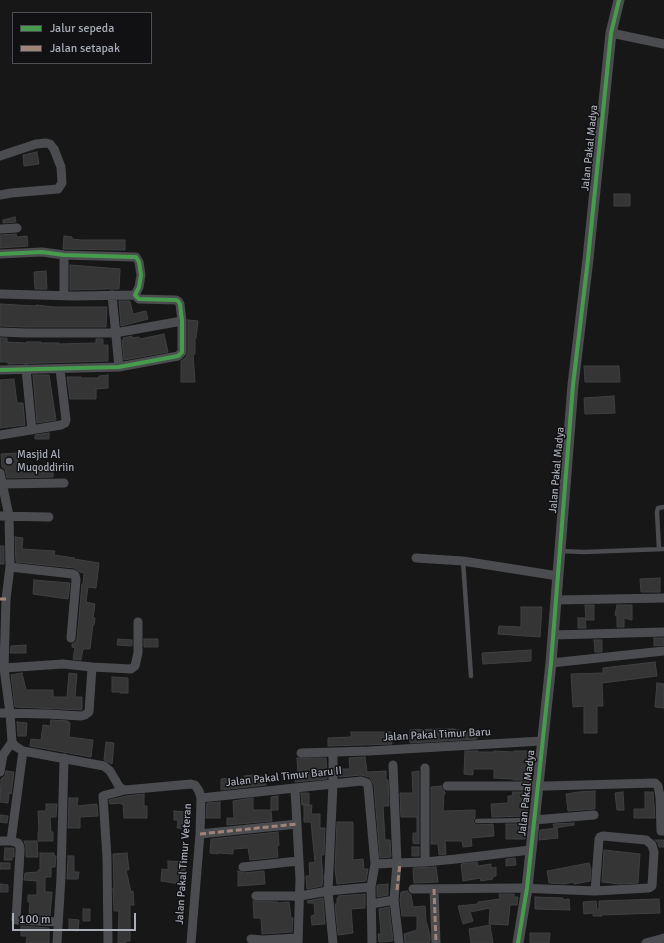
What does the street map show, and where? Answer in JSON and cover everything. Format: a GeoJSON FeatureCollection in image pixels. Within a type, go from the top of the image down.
{"type":"FeatureCollection","features":[{"type":"Feature","properties":{"kind":"street","name":"Jalan Pakal Madya"},"geometry":{"type":"LineString","coordinates":[[518,943],[527,888],[551,663],[574,384],[611,33],[619,0]]}},
{"type":"Feature","properties":{"kind":"street"},"geometry":{"type":"LineString","coordinates":[[611,33],[664,44]]}},
{"type":"Feature","properties":{"kind":"street"},"geometry":{"type":"LineString","coordinates":[[0,156],[36,144],[50,144],[54,149],[61,167],[62,183],[58,189],[0,195]]}},
{"type":"Feature","properties":{"kind":"street"},"geometry":{"type":"LineString","coordinates":[[0,229],[17,228]]}},
{"type":"Feature","properties":{"kind":"street"},"geometry":{"type":"LineString","coordinates":[[0,254],[42,252],[64,255],[133,257],[139,262],[141,275],[139,288],[135,295]]}},
{"type":"Feature","properties":{"kind":"street"},"geometry":{"type":"LineString","coordinates":[[64,255],[64,295]]}},
{"type":"Feature","properties":{"kind":"street"},"geometry":{"type":"LineString","coordinates":[[0,294],[135,295],[139,299],[178,300],[180,304],[182,321],[182,352],[178,356],[119,367],[0,370]]}},
{"type":"Feature","properties":{"kind":"street"},"geometry":{"type":"LineString","coordinates":[[112,296],[119,367]]}},
{"type":"Feature","properties":{"kind":"street"},"geometry":{"type":"LineString","coordinates":[[0,332],[27,334],[115,333],[182,321]]}},
{"type":"Feature","properties":{"kind":"street"},"geometry":{"type":"LineString","coordinates":[[26,369],[32,430]]}},
{"type":"Feature","properties":{"kind":"street"},"geometry":{"type":"LineString","coordinates":[[0,435],[61,425],[65,422],[60,369]]}},
{"type":"Feature","properties":{"kind":"street"},"geometry":{"type":"LineString","coordinates":[[0,473],[10,563],[3,599],[2,655],[10,713],[12,742],[23,751],[99,765],[107,768],[115,777],[120,788],[125,790]]}},
{"type":"Feature","properties":{"kind":"street"},"geometry":{"type":"LineString","coordinates":[[2,484],[64,483]]}},
{"type":"Feature","properties":{"kind":"street"},"geometry":{"type":"LineString","coordinates":[[4,516],[49,517]]}},
{"type":"Feature","properties":{"kind":"street"},"geometry":{"type":"LineString","coordinates":[[416,558],[463,562],[558,576]]}},
{"type":"Feature","properties":{"kind":"street"},"geometry":{"type":"LineString","coordinates":[[0,559],[10,563],[75,575],[76,580],[71,638]]}},
{"type":"Feature","properties":{"kind":"street"},"geometry":{"type":"LineString","coordinates":[[556,600],[664,598]]}},
{"type":"Feature","properties":{"kind":"street"},"geometry":{"type":"LineString","coordinates":[[4,668],[63,664],[92,667],[133,668],[135,666],[138,653],[138,622]]}},
{"type":"Feature","properties":{"kind":"street"},"geometry":{"type":"LineString","coordinates":[[553,635],[664,632]]}},
{"type":"Feature","properties":{"kind":"street"},"geometry":{"type":"LineString","coordinates":[[551,663],[664,651]]}},
{"type":"Feature","properties":{"kind":"street"},"geometry":{"type":"LineString","coordinates":[[0,713],[85,715],[89,712],[92,667]]}},
{"type":"Feature","properties":{"kind":"street","name":"Jalan Pakal Timur Baru"},"geometry":{"type":"LineString","coordinates":[[301,753],[333,753],[542,741]]}},
{"type":"Feature","properties":{"kind":"street"},"geometry":{"type":"LineString","coordinates":[[0,772],[3,751],[12,742]]}},
{"type":"Feature","properties":{"kind":"street"},"geometry":{"type":"LineString","coordinates":[[11,841],[23,751]]}},
{"type":"Feature","properties":{"kind":"street"},"geometry":{"type":"LineString","coordinates":[[333,753],[328,891],[333,943]]}},
{"type":"Feature","properties":{"kind":"street"},"geometry":{"type":"LineString","coordinates":[[58,943],[64,758]]}},
{"type":"Feature","properties":{"kind":"street"},"geometry":{"type":"LineString","coordinates":[[393,765],[397,863],[394,900],[399,943]]}},
{"type":"Feature","properties":{"kind":"street"},"geometry":{"type":"LineString","coordinates":[[424,768],[425,862]]}},
{"type":"Feature","properties":{"kind":"street","name":"Jalan Pakal Timur Baru II"},"geometry":{"type":"LineString","coordinates":[[201,798],[361,781],[367,783],[375,864]]}},
{"type":"Feature","properties":{"kind":"street"},"geometry":{"type":"LineString","coordinates":[[447,786],[538,786],[655,782],[662,797],[660,830],[664,831]]}},
{"type":"Feature","properties":{"kind":"street","name":"Jalan Pakal Timur Veteran"},"geometry":{"type":"LineString","coordinates":[[108,943],[107,858],[103,797],[106,794],[125,790],[190,784],[197,788],[201,798],[200,834],[191,943]]}},
{"type":"Feature","properties":{"kind":"street"},"geometry":{"type":"LineString","coordinates":[[251,938],[263,941],[298,940],[300,896],[295,788]]}},
{"type":"Feature","properties":{"kind":"street"},"geometry":{"type":"LineString","coordinates":[[534,820],[594,815]]}},
{"type":"Feature","properties":{"kind":"street"},"geometry":{"type":"LineString","coordinates":[[200,834],[296,824]]}},
{"type":"Feature","properties":{"kind":"street"},"geometry":{"type":"LineString","coordinates":[[413,889],[527,888],[595,891],[651,887],[654,852],[652,846],[646,840],[600,837],[595,891]]}},
{"type":"Feature","properties":{"kind":"street"},"geometry":{"type":"LineString","coordinates":[[0,841],[11,841],[18,843],[20,847],[16,920],[58,922]]}},
{"type":"Feature","properties":{"kind":"street"},"geometry":{"type":"LineString","coordinates":[[372,943],[371,887],[375,864],[425,862],[530,850]]}},
{"type":"Feature","properties":{"kind":"street"},"geometry":{"type":"LineString","coordinates":[[243,867],[298,861]]}},
{"type":"Feature","properties":{"kind":"street"},"geometry":{"type":"LineString","coordinates":[[256,896],[300,896],[328,891],[371,887]]}},
{"type":"Feature","properties":{"kind":"street"},"geometry":{"type":"LineString","coordinates":[[434,889],[436,943]]}},
{"type":"Feature","properties":{"kind":"street"},"geometry":{"type":"LineString","coordinates":[[371,904],[394,900]]}},
{"type":"Feature","properties":{"kind":"street"},"geometry":{"type":"LineString","coordinates":[[646,943],[664,938]]}},
{"type":"Feature","properties":{"kind":"lane"},"geometry":{"type":"LineString","coordinates":[[560,551],[584,552],[661,549],[657,512],[658,508],[664,507]]}},
{"type":"Feature","properties":{"kind":"lane"},"geometry":{"type":"LineString","coordinates":[[463,562],[471,676]]}},
{"type":"Feature","properties":{"kind":"lane"},"geometry":{"type":"LineString","coordinates":[[477,821],[534,820]]}},
{"type":"Feature","properties":{"kind":"building"},"geometry":{"type":"Polygon","coordinates":[[[37,152],[39,164],[24,166],[23,155],[37,152]]]}},
{"type":"Feature","properties":{"kind":"building"},"geometry":{"type":"Polygon","coordinates":[[[614,194],[630,194],[630,206],[614,206],[614,194]]]}},
{"type":"Feature","properties":{"kind":"building"},"geometry":{"type":"Polygon","coordinates":[[[15,217],[16,222],[3,223],[3,220],[15,217]]]}},
{"type":"Feature","properties":{"kind":"building"},"geometry":{"type":"Polygon","coordinates":[[[16,234],[17,237],[27,236],[28,246],[0,248],[0,235],[16,234]]]}},
{"type":"Feature","properties":{"kind":"building"},"geometry":{"type":"Polygon","coordinates":[[[64,236],[81,240],[125,240],[125,250],[63,249],[64,236]]]}},
{"type":"Feature","properties":{"kind":"building"},"geometry":{"type":"Polygon","coordinates":[[[70,265],[120,269],[119,289],[107,288],[70,290],[70,265]]]}},
{"type":"Feature","properties":{"kind":"building"},"geometry":{"type":"Polygon","coordinates":[[[46,271],[47,289],[35,289],[34,272],[46,271]]]}},
{"type":"Feature","properties":{"kind":"building"},"geometry":{"type":"Polygon","coordinates":[[[119,301],[130,301],[133,314],[146,311],[148,319],[121,326],[119,301]]]}},
{"type":"Feature","properties":{"kind":"building"},"geometry":{"type":"Polygon","coordinates":[[[0,304],[54,307],[107,307],[106,327],[0,326],[0,304]]]}},
{"type":"Feature","properties":{"kind":"building"},"geometry":{"type":"Polygon","coordinates":[[[188,320],[198,321],[195,338],[195,354],[193,354],[195,382],[181,382],[181,361],[186,357],[188,352],[188,320]]]}},
{"type":"Feature","properties":{"kind":"building"},"geometry":{"type":"Polygon","coordinates":[[[164,334],[168,352],[124,360],[123,338],[132,336],[132,338],[139,337],[140,339],[164,334]]]}},
{"type":"Feature","properties":{"kind":"building"},"geometry":{"type":"Polygon","coordinates":[[[0,338],[7,338],[7,342],[41,342],[59,344],[96,343],[96,339],[103,339],[103,345],[108,345],[108,361],[8,364],[8,362],[0,362],[0,338]]]}},
{"type":"Feature","properties":{"kind":"building"},"geometry":{"type":"Polygon","coordinates":[[[584,366],[619,366],[620,382],[585,382],[584,366]]]}},
{"type":"Feature","properties":{"kind":"building"},"geometry":{"type":"Polygon","coordinates":[[[33,375],[49,375],[56,420],[37,423],[33,375]]]}},
{"type":"Feature","properties":{"kind":"building"},"geometry":{"type":"Polygon","coordinates":[[[108,375],[108,388],[96,389],[96,399],[70,399],[67,377],[99,378],[99,376],[108,375]]]}},
{"type":"Feature","properties":{"kind":"building"},"geometry":{"type":"Polygon","coordinates":[[[14,379],[17,403],[23,403],[25,425],[0,428],[0,380],[14,379]]]}},
{"type":"Feature","properties":{"kind":"building"},"geometry":{"type":"Polygon","coordinates":[[[614,396],[615,413],[585,414],[584,398],[614,396]]]}},
{"type":"Feature","properties":{"kind":"building"},"geometry":{"type":"Polygon","coordinates":[[[49,433],[49,439],[35,439],[35,435],[49,433]]]}},
{"type":"Feature","properties":{"kind":"building"},"geometry":{"type":"Polygon","coordinates":[[[17,453],[18,466],[35,465],[35,469],[53,469],[53,477],[7,478],[5,469],[2,467],[1,454],[17,453]]]}},
{"type":"Feature","properties":{"kind":"building"},"geometry":{"type":"Polygon","coordinates":[[[15,537],[23,538],[22,549],[55,551],[54,555],[99,563],[96,588],[88,587],[86,602],[95,604],[93,618],[95,618],[90,649],[83,649],[81,660],[73,659],[75,648],[72,647],[72,644],[76,642],[77,639],[84,573],[74,568],[16,562],[15,537]]]}},
{"type":"Feature","properties":{"kind":"building"},"geometry":{"type":"Polygon","coordinates":[[[0,546],[4,546],[4,564],[0,564],[0,546]]]}},
{"type":"Feature","properties":{"kind":"building"},"geometry":{"type":"Polygon","coordinates":[[[660,578],[660,592],[641,592],[640,579],[660,578]]]}},
{"type":"Feature","properties":{"kind":"building"},"geometry":{"type":"Polygon","coordinates":[[[34,580],[70,583],[68,599],[33,594],[34,580]]]}},
{"type":"Feature","properties":{"kind":"building"},"geometry":{"type":"Polygon","coordinates":[[[585,605],[594,605],[594,620],[586,620],[585,605]]]}},
{"type":"Feature","properties":{"kind":"building"},"geometry":{"type":"Polygon","coordinates":[[[617,605],[632,605],[632,620],[624,618],[624,627],[617,627],[617,616],[615,615],[617,605]]]}},
{"type":"Feature","properties":{"kind":"building"},"geometry":{"type":"Polygon","coordinates":[[[521,607],[542,607],[540,637],[498,634],[499,626],[521,627],[521,607]]]}},
{"type":"Feature","properties":{"kind":"building"},"geometry":{"type":"Polygon","coordinates":[[[578,618],[585,618],[586,628],[578,628],[578,618]]]}},
{"type":"Feature","properties":{"kind":"building"},"geometry":{"type":"Polygon","coordinates":[[[654,638],[664,638],[664,645],[654,646],[654,638]]]}},
{"type":"Feature","properties":{"kind":"building"},"geometry":{"type":"Polygon","coordinates":[[[118,639],[132,640],[132,646],[117,645],[118,639]]]}},
{"type":"Feature","properties":{"kind":"building"},"geometry":{"type":"Polygon","coordinates":[[[144,639],[158,639],[158,647],[144,647],[144,639]]]}},
{"type":"Feature","properties":{"kind":"building"},"geometry":{"type":"Polygon","coordinates":[[[594,640],[602,640],[602,652],[595,652],[594,640]]]}},
{"type":"Feature","properties":{"kind":"building"},"geometry":{"type":"Polygon","coordinates":[[[26,645],[26,653],[10,653],[11,646],[26,645]]]}},
{"type":"Feature","properties":{"kind":"building"},"geometry":{"type":"Polygon","coordinates":[[[531,650],[531,661],[483,664],[482,653],[531,650]]]}},
{"type":"Feature","properties":{"kind":"building"},"geometry":{"type":"Polygon","coordinates":[[[655,662],[657,676],[602,683],[603,706],[597,706],[597,733],[584,733],[584,706],[573,707],[571,674],[603,673],[603,668],[655,662]]]}},
{"type":"Feature","properties":{"kind":"building"},"geometry":{"type":"Polygon","coordinates":[[[22,673],[26,690],[53,690],[53,697],[67,697],[69,673],[77,674],[75,697],[82,697],[82,710],[15,707],[11,675],[22,673]]]}},
{"type":"Feature","properties":{"kind":"building"},"geometry":{"type":"Polygon","coordinates":[[[112,677],[128,678],[128,693],[112,692],[112,677]]]}},
{"type":"Feature","properties":{"kind":"building"},"geometry":{"type":"Polygon","coordinates":[[[657,683],[664,684],[664,708],[655,707],[657,683]]]}},
{"type":"Feature","properties":{"kind":"building"},"geometry":{"type":"Polygon","coordinates":[[[51,720],[68,721],[70,723],[69,737],[93,740],[91,757],[30,746],[31,739],[41,740],[43,725],[50,726],[51,720]]]}},
{"type":"Feature","properties":{"kind":"building"},"geometry":{"type":"Polygon","coordinates":[[[17,722],[27,723],[26,736],[18,736],[17,722]]]}},
{"type":"Feature","properties":{"kind":"building"},"geometry":{"type":"Polygon","coordinates":[[[439,729],[477,731],[477,739],[410,743],[410,730],[439,729]]]}},
{"type":"Feature","properties":{"kind":"building"},"geometry":{"type":"Polygon","coordinates":[[[351,732],[391,732],[392,744],[328,746],[328,738],[351,737],[351,732]]]}},
{"type":"Feature","properties":{"kind":"building"},"geometry":{"type":"Polygon","coordinates":[[[106,742],[114,743],[112,764],[104,760],[106,742]]]}},
{"type":"Feature","properties":{"kind":"building"},"geometry":{"type":"Polygon","coordinates":[[[465,751],[529,751],[529,775],[527,775],[527,780],[494,778],[494,769],[473,769],[473,775],[464,774],[465,751]]]}},
{"type":"Feature","properties":{"kind":"building"},"geometry":{"type":"Polygon","coordinates":[[[365,757],[367,772],[386,771],[386,780],[388,780],[389,806],[383,806],[385,840],[390,840],[391,857],[380,858],[374,785],[371,779],[361,775],[339,777],[339,769],[350,769],[349,758],[365,757]]]}},
{"type":"Feature","properties":{"kind":"building"},"geometry":{"type":"Polygon","coordinates":[[[297,758],[326,758],[327,779],[295,782],[295,774],[298,773],[297,758]]]}},
{"type":"Feature","properties":{"kind":"building"},"geometry":{"type":"Polygon","coordinates":[[[6,771],[14,772],[11,794],[9,793],[8,803],[0,802],[1,779],[5,776],[6,771]]]}},
{"type":"Feature","properties":{"kind":"building"},"geometry":{"type":"Polygon","coordinates":[[[419,771],[419,844],[413,843],[413,833],[417,833],[417,817],[401,817],[400,793],[413,793],[412,772],[419,771]]]}},
{"type":"Feature","properties":{"kind":"building"},"geometry":{"type":"Polygon","coordinates":[[[244,776],[266,776],[266,785],[221,790],[221,779],[229,778],[229,781],[245,780],[244,776]]]}},
{"type":"Feature","properties":{"kind":"building"},"geometry":{"type":"Polygon","coordinates":[[[441,786],[445,792],[443,811],[475,810],[474,823],[477,825],[493,824],[494,836],[471,838],[472,846],[463,847],[462,841],[445,841],[446,854],[439,855],[438,844],[431,844],[431,787],[441,786]]]}},
{"type":"Feature","properties":{"kind":"building"},"geometry":{"type":"Polygon","coordinates":[[[595,791],[595,809],[568,811],[566,794],[595,791]]]}},
{"type":"Feature","properties":{"kind":"building"},"geometry":{"type":"Polygon","coordinates":[[[513,792],[527,792],[528,816],[492,817],[491,804],[508,803],[508,796],[512,796],[513,792]]]}},
{"type":"Feature","properties":{"kind":"building"},"geometry":{"type":"Polygon","coordinates":[[[623,792],[624,810],[617,810],[615,793],[623,792]]]}},
{"type":"Feature","properties":{"kind":"building"},"geometry":{"type":"Polygon","coordinates":[[[645,792],[653,792],[655,818],[634,818],[634,809],[645,809],[645,792]]]}},
{"type":"Feature","properties":{"kind":"building"},"geometry":{"type":"Polygon","coordinates":[[[301,793],[309,793],[309,805],[312,805],[311,814],[320,814],[320,828],[325,828],[324,855],[321,855],[323,877],[322,886],[307,889],[306,876],[310,876],[309,863],[315,862],[311,822],[304,822],[304,805],[302,805],[301,793]]]}},
{"type":"Feature","properties":{"kind":"building"},"geometry":{"type":"Polygon","coordinates":[[[144,794],[144,806],[147,806],[147,818],[124,818],[123,804],[110,804],[109,800],[126,796],[144,794]]]}},
{"type":"Feature","properties":{"kind":"building"},"geometry":{"type":"Polygon","coordinates":[[[278,796],[278,810],[271,810],[271,797],[278,796]]]}},
{"type":"Feature","properties":{"kind":"building"},"geometry":{"type":"Polygon","coordinates":[[[69,798],[78,798],[77,806],[97,804],[98,816],[80,817],[80,828],[68,828],[69,798]]]}},
{"type":"Feature","properties":{"kind":"building"},"geometry":{"type":"Polygon","coordinates":[[[253,798],[253,810],[271,810],[272,821],[227,825],[227,818],[234,818],[233,801],[253,798]]]}},
{"type":"Feature","properties":{"kind":"building"},"geometry":{"type":"Polygon","coordinates":[[[220,802],[220,818],[206,818],[207,803],[220,802]]]}},
{"type":"Feature","properties":{"kind":"building"},"geometry":{"type":"Polygon","coordinates":[[[46,804],[57,804],[56,817],[50,817],[53,841],[38,841],[38,811],[46,811],[46,804]]]}},
{"type":"Feature","properties":{"kind":"building"},"geometry":{"type":"Polygon","coordinates":[[[174,811],[188,812],[188,828],[177,828],[178,820],[174,820],[174,811]]]}},
{"type":"Feature","properties":{"kind":"building"},"geometry":{"type":"Polygon","coordinates":[[[0,815],[8,816],[7,823],[0,822],[0,815]]]}},
{"type":"Feature","properties":{"kind":"building"},"geometry":{"type":"Polygon","coordinates":[[[337,822],[353,822],[353,860],[363,859],[364,869],[368,869],[366,881],[337,884],[335,869],[337,822]]]}},
{"type":"Feature","properties":{"kind":"building"},"geometry":{"type":"Polygon","coordinates":[[[574,823],[574,825],[554,828],[553,824],[574,823]]]}},
{"type":"Feature","properties":{"kind":"building"},"geometry":{"type":"Polygon","coordinates":[[[506,824],[527,824],[525,839],[506,839],[506,824]]]}},
{"type":"Feature","properties":{"kind":"building"},"geometry":{"type":"Polygon","coordinates":[[[557,828],[558,838],[539,840],[540,830],[557,828]]]}},
{"type":"Feature","properties":{"kind":"building"},"geometry":{"type":"Polygon","coordinates":[[[278,832],[278,857],[250,860],[248,848],[233,849],[233,854],[210,853],[211,839],[278,832]]]}},
{"type":"Feature","properties":{"kind":"building"},"geometry":{"type":"Polygon","coordinates":[[[655,840],[664,840],[664,847],[659,847],[655,840]]]}},
{"type":"Feature","properties":{"kind":"building"},"geometry":{"type":"Polygon","coordinates":[[[24,841],[37,841],[38,857],[26,857],[26,847],[24,841]]]}},
{"type":"Feature","properties":{"kind":"building"},"geometry":{"type":"Polygon","coordinates":[[[412,847],[419,847],[419,856],[412,856],[412,847]]]}},
{"type":"Feature","properties":{"kind":"building"},"geometry":{"type":"Polygon","coordinates":[[[5,848],[14,848],[14,857],[12,857],[12,860],[4,860],[5,848]]]}},
{"type":"Feature","properties":{"kind":"building"},"geometry":{"type":"Polygon","coordinates":[[[604,850],[640,854],[638,883],[619,884],[602,882],[604,850]]]}},
{"type":"Feature","properties":{"kind":"building"},"geometry":{"type":"Polygon","coordinates":[[[40,853],[54,853],[54,856],[56,856],[55,867],[51,867],[51,877],[45,877],[45,892],[52,892],[50,916],[29,914],[30,902],[28,902],[28,895],[37,895],[37,881],[24,880],[25,873],[38,872],[38,870],[40,870],[40,853]]]}},
{"type":"Feature","properties":{"kind":"building"},"geometry":{"type":"Polygon","coordinates":[[[127,853],[129,870],[126,870],[131,892],[133,891],[134,905],[130,905],[130,941],[125,941],[126,943],[118,943],[119,911],[114,911],[113,854],[127,853]]]}},
{"type":"Feature","properties":{"kind":"building"},"geometry":{"type":"Polygon","coordinates":[[[68,856],[74,856],[74,872],[79,872],[78,879],[67,879],[68,856]]]}},
{"type":"Feature","properties":{"kind":"building"},"geometry":{"type":"Polygon","coordinates":[[[515,858],[516,865],[506,866],[506,859],[515,858]]]}},
{"type":"Feature","properties":{"kind":"building"},"geometry":{"type":"Polygon","coordinates":[[[168,861],[186,862],[185,871],[182,870],[180,884],[161,881],[162,869],[168,870],[168,861]]]}},
{"type":"Feature","properties":{"kind":"building"},"geometry":{"type":"Polygon","coordinates":[[[477,862],[478,866],[491,864],[491,868],[496,867],[496,876],[492,877],[493,879],[481,881],[480,878],[463,881],[461,864],[477,862]]]}},
{"type":"Feature","properties":{"kind":"building"},"geometry":{"type":"Polygon","coordinates":[[[0,863],[10,863],[10,869],[0,869],[0,863]]]}},
{"type":"Feature","properties":{"kind":"building"},"geometry":{"type":"Polygon","coordinates":[[[589,863],[591,870],[590,881],[574,884],[573,882],[565,884],[549,883],[547,871],[589,863]]]}},
{"type":"Feature","properties":{"kind":"building"},"geometry":{"type":"Polygon","coordinates":[[[436,867],[438,882],[414,883],[413,868],[436,867]]]}},
{"type":"Feature","properties":{"kind":"building"},"geometry":{"type":"Polygon","coordinates":[[[238,871],[244,873],[264,871],[265,884],[238,886],[238,871]]]}},
{"type":"Feature","properties":{"kind":"building"},"geometry":{"type":"Polygon","coordinates":[[[0,884],[8,885],[8,892],[0,892],[0,884]]]}},
{"type":"Feature","properties":{"kind":"building"},"geometry":{"type":"Polygon","coordinates":[[[388,884],[388,895],[377,897],[377,885],[388,884]]]}},
{"type":"Feature","properties":{"kind":"building"},"geometry":{"type":"Polygon","coordinates":[[[407,891],[411,895],[413,907],[425,906],[430,942],[405,943],[404,934],[417,930],[417,916],[402,916],[400,900],[401,892],[407,891]]]}},
{"type":"Feature","properties":{"kind":"building"},"geometry":{"type":"Polygon","coordinates":[[[365,894],[365,908],[351,909],[353,933],[338,935],[335,904],[337,904],[337,898],[339,898],[338,896],[365,894]]]}},
{"type":"Feature","properties":{"kind":"building"},"geometry":{"type":"Polygon","coordinates":[[[499,894],[514,894],[514,897],[518,897],[517,905],[510,905],[508,925],[489,924],[490,908],[470,912],[473,921],[463,924],[458,906],[478,904],[478,902],[500,899],[499,894]]]}},
{"type":"Feature","properties":{"kind":"building"},"geometry":{"type":"Polygon","coordinates":[[[535,897],[563,898],[563,900],[569,899],[570,910],[535,909],[535,897]]]}},
{"type":"Feature","properties":{"kind":"building"},"geometry":{"type":"Polygon","coordinates":[[[323,898],[325,924],[312,925],[311,916],[315,915],[314,903],[308,903],[307,901],[323,898]]]}},
{"type":"Feature","properties":{"kind":"building"},"geometry":{"type":"Polygon","coordinates":[[[659,899],[660,913],[601,915],[602,916],[593,916],[593,913],[584,914],[583,902],[596,901],[597,910],[599,909],[599,901],[659,899]]]}},
{"type":"Feature","properties":{"kind":"building"},"geometry":{"type":"Polygon","coordinates":[[[253,901],[278,903],[289,902],[291,918],[293,918],[292,932],[262,934],[261,918],[254,918],[253,901]]]}},
{"type":"Feature","properties":{"kind":"building"},"geometry":{"type":"Polygon","coordinates":[[[389,907],[393,941],[379,942],[378,934],[381,934],[379,909],[389,907]]]}},
{"type":"Feature","properties":{"kind":"building"},"geometry":{"type":"Polygon","coordinates":[[[83,909],[90,909],[90,921],[83,921],[83,909]]]}},
{"type":"Feature","properties":{"kind":"building"},"geometry":{"type":"Polygon","coordinates":[[[69,919],[79,920],[78,931],[69,930],[69,919]]]}},
{"type":"Feature","properties":{"kind":"building"},"geometry":{"type":"Polygon","coordinates":[[[490,925],[493,943],[471,943],[469,929],[490,925]]]}},
{"type":"Feature","properties":{"kind":"building"},"geometry":{"type":"Polygon","coordinates":[[[21,926],[49,928],[49,943],[26,943],[27,936],[21,936],[21,926]]]}},
{"type":"Feature","properties":{"kind":"building"},"geometry":{"type":"Polygon","coordinates":[[[530,933],[550,933],[549,943],[530,943],[530,933]]]}},
{"type":"Feature","properties":{"kind":"marked path"},"geometry":{"type":"LineString","coordinates":[[0,599],[6,599]]}},
{"type":"Feature","properties":{"kind":"marked path"},"geometry":{"type":"LineString","coordinates":[[200,834],[297,824]]}},
{"type":"Feature","properties":{"kind":"marked path"},"geometry":{"type":"LineString","coordinates":[[397,890],[400,863]]}},
{"type":"Feature","properties":{"kind":"marked path"},"geometry":{"type":"LineString","coordinates":[[434,889],[436,943]]}},
{"type":"Feature","properties":{"kind":"cycle path"},"geometry":{"type":"LineString","coordinates":[[518,943],[527,888],[551,663],[573,385],[588,259],[611,33],[619,0]]}},
{"type":"Feature","properties":{"kind":"cycle path"},"geometry":{"type":"LineString","coordinates":[[0,254],[42,252],[64,255],[136,257],[139,262],[141,275],[139,287],[135,295],[139,299],[178,301],[180,304],[182,321],[182,352],[178,356],[119,367],[0,370]]}},
{"type":"Feature","properties":{"kind":"place","name":"Masjid Al Muqoddiriin"},"geometry":{"type":"Point","coordinates":[9,461]}}]}
